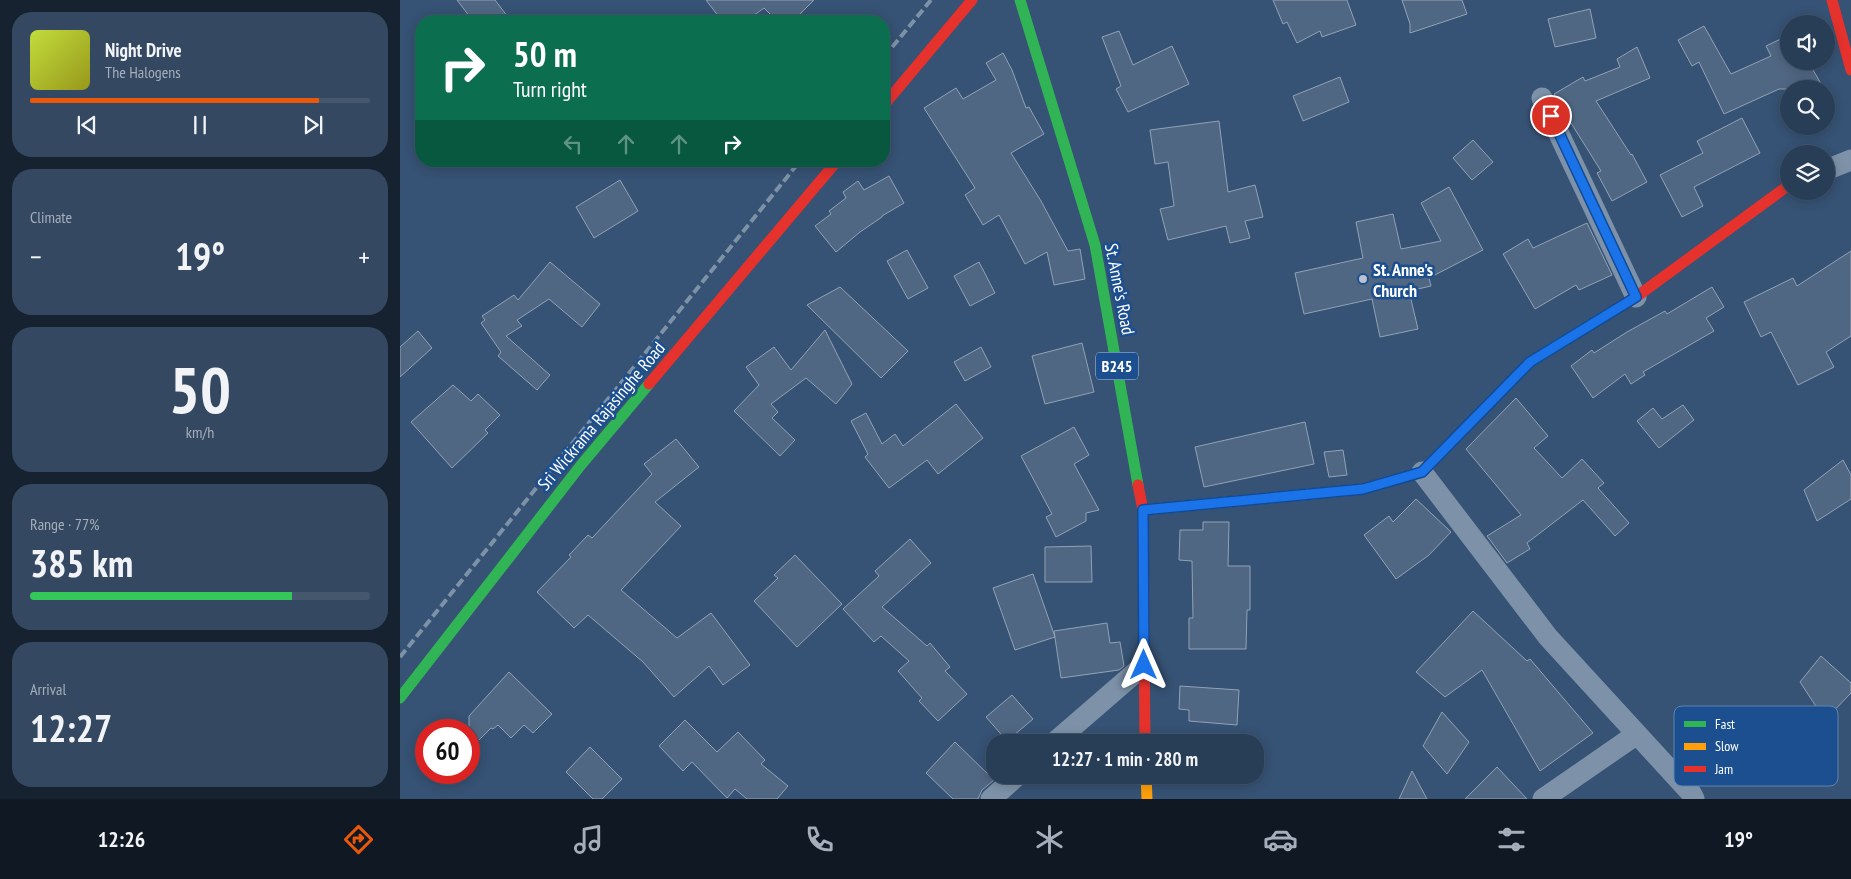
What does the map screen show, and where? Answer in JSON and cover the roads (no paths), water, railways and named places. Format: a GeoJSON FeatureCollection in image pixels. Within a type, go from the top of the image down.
{"type":"FeatureCollection","features":[{"type":"Feature","properties":{"kind":"street"},"geometry":{"type":"LineString","coordinates":[[890,98],[972,0]]}},
{"type":"Feature","properties":{"kind":"street","name":"St. Anne's Road"},"geometry":{"type":"LineString","coordinates":[[1020,0],[1095,245],[1143,510],[1146,734]]}},
{"type":"Feature","properties":{"kind":"street"},"geometry":{"type":"LineString","coordinates":[[1832,0],[1851,70]]}},
{"type":"Feature","properties":{"kind":"street"},"geometry":{"type":"LineString","coordinates":[[1542,98],[1636,297]]}},
{"type":"Feature","properties":{"kind":"street"},"geometry":{"type":"LineString","coordinates":[[1835,166],[1851,160]]}},
{"type":"Feature","properties":{"kind":"street","name":"Sri Wickrama Rajasinghe Road"},"geometry":{"type":"LineString","coordinates":[[400,698],[581,465],[832,167]]}},
{"type":"Feature","properties":{"kind":"street"},"geometry":{"type":"LineString","coordinates":[[1143,510],[1363,489],[1422,472],[1530,362],[1636,297],[1780,192]]}},
{"type":"Feature","properties":{"kind":"street"},"geometry":{"type":"LineString","coordinates":[[1422,472],[1548,637],[1674,774]]}},
{"type":"Feature","properties":{"kind":"street"},"geometry":{"type":"LineString","coordinates":[[1064,734],[1144,665]]}},
{"type":"Feature","properties":{"kind":"street"},"geometry":{"type":"LineString","coordinates":[[1543,799],[1637,734]]}},
{"type":"Feature","properties":{"kind":"street"},"geometry":{"type":"LineString","coordinates":[[991,799],[1008,784]]}},
{"type":"Feature","properties":{"kind":"street"},"geometry":{"type":"LineString","coordinates":[[1146,784],[1147,799]]}},
{"type":"Feature","properties":{"kind":"street"},"geometry":{"type":"LineString","coordinates":[[1685,786],[1694,799]]}},
{"type":"Feature","properties":{"kind":"railway"},"geometry":{"type":"LineString","coordinates":[[890,50],[931,0]]}},
{"type":"Feature","properties":{"kind":"railway"},"geometry":{"type":"LineString","coordinates":[[400,657],[795,167]]}},
{"type":"Feature","properties":{"kind":"place","name":"St. Anne's Church"},"geometry":{"type":"Point","coordinates":[1363,279]}}]}
